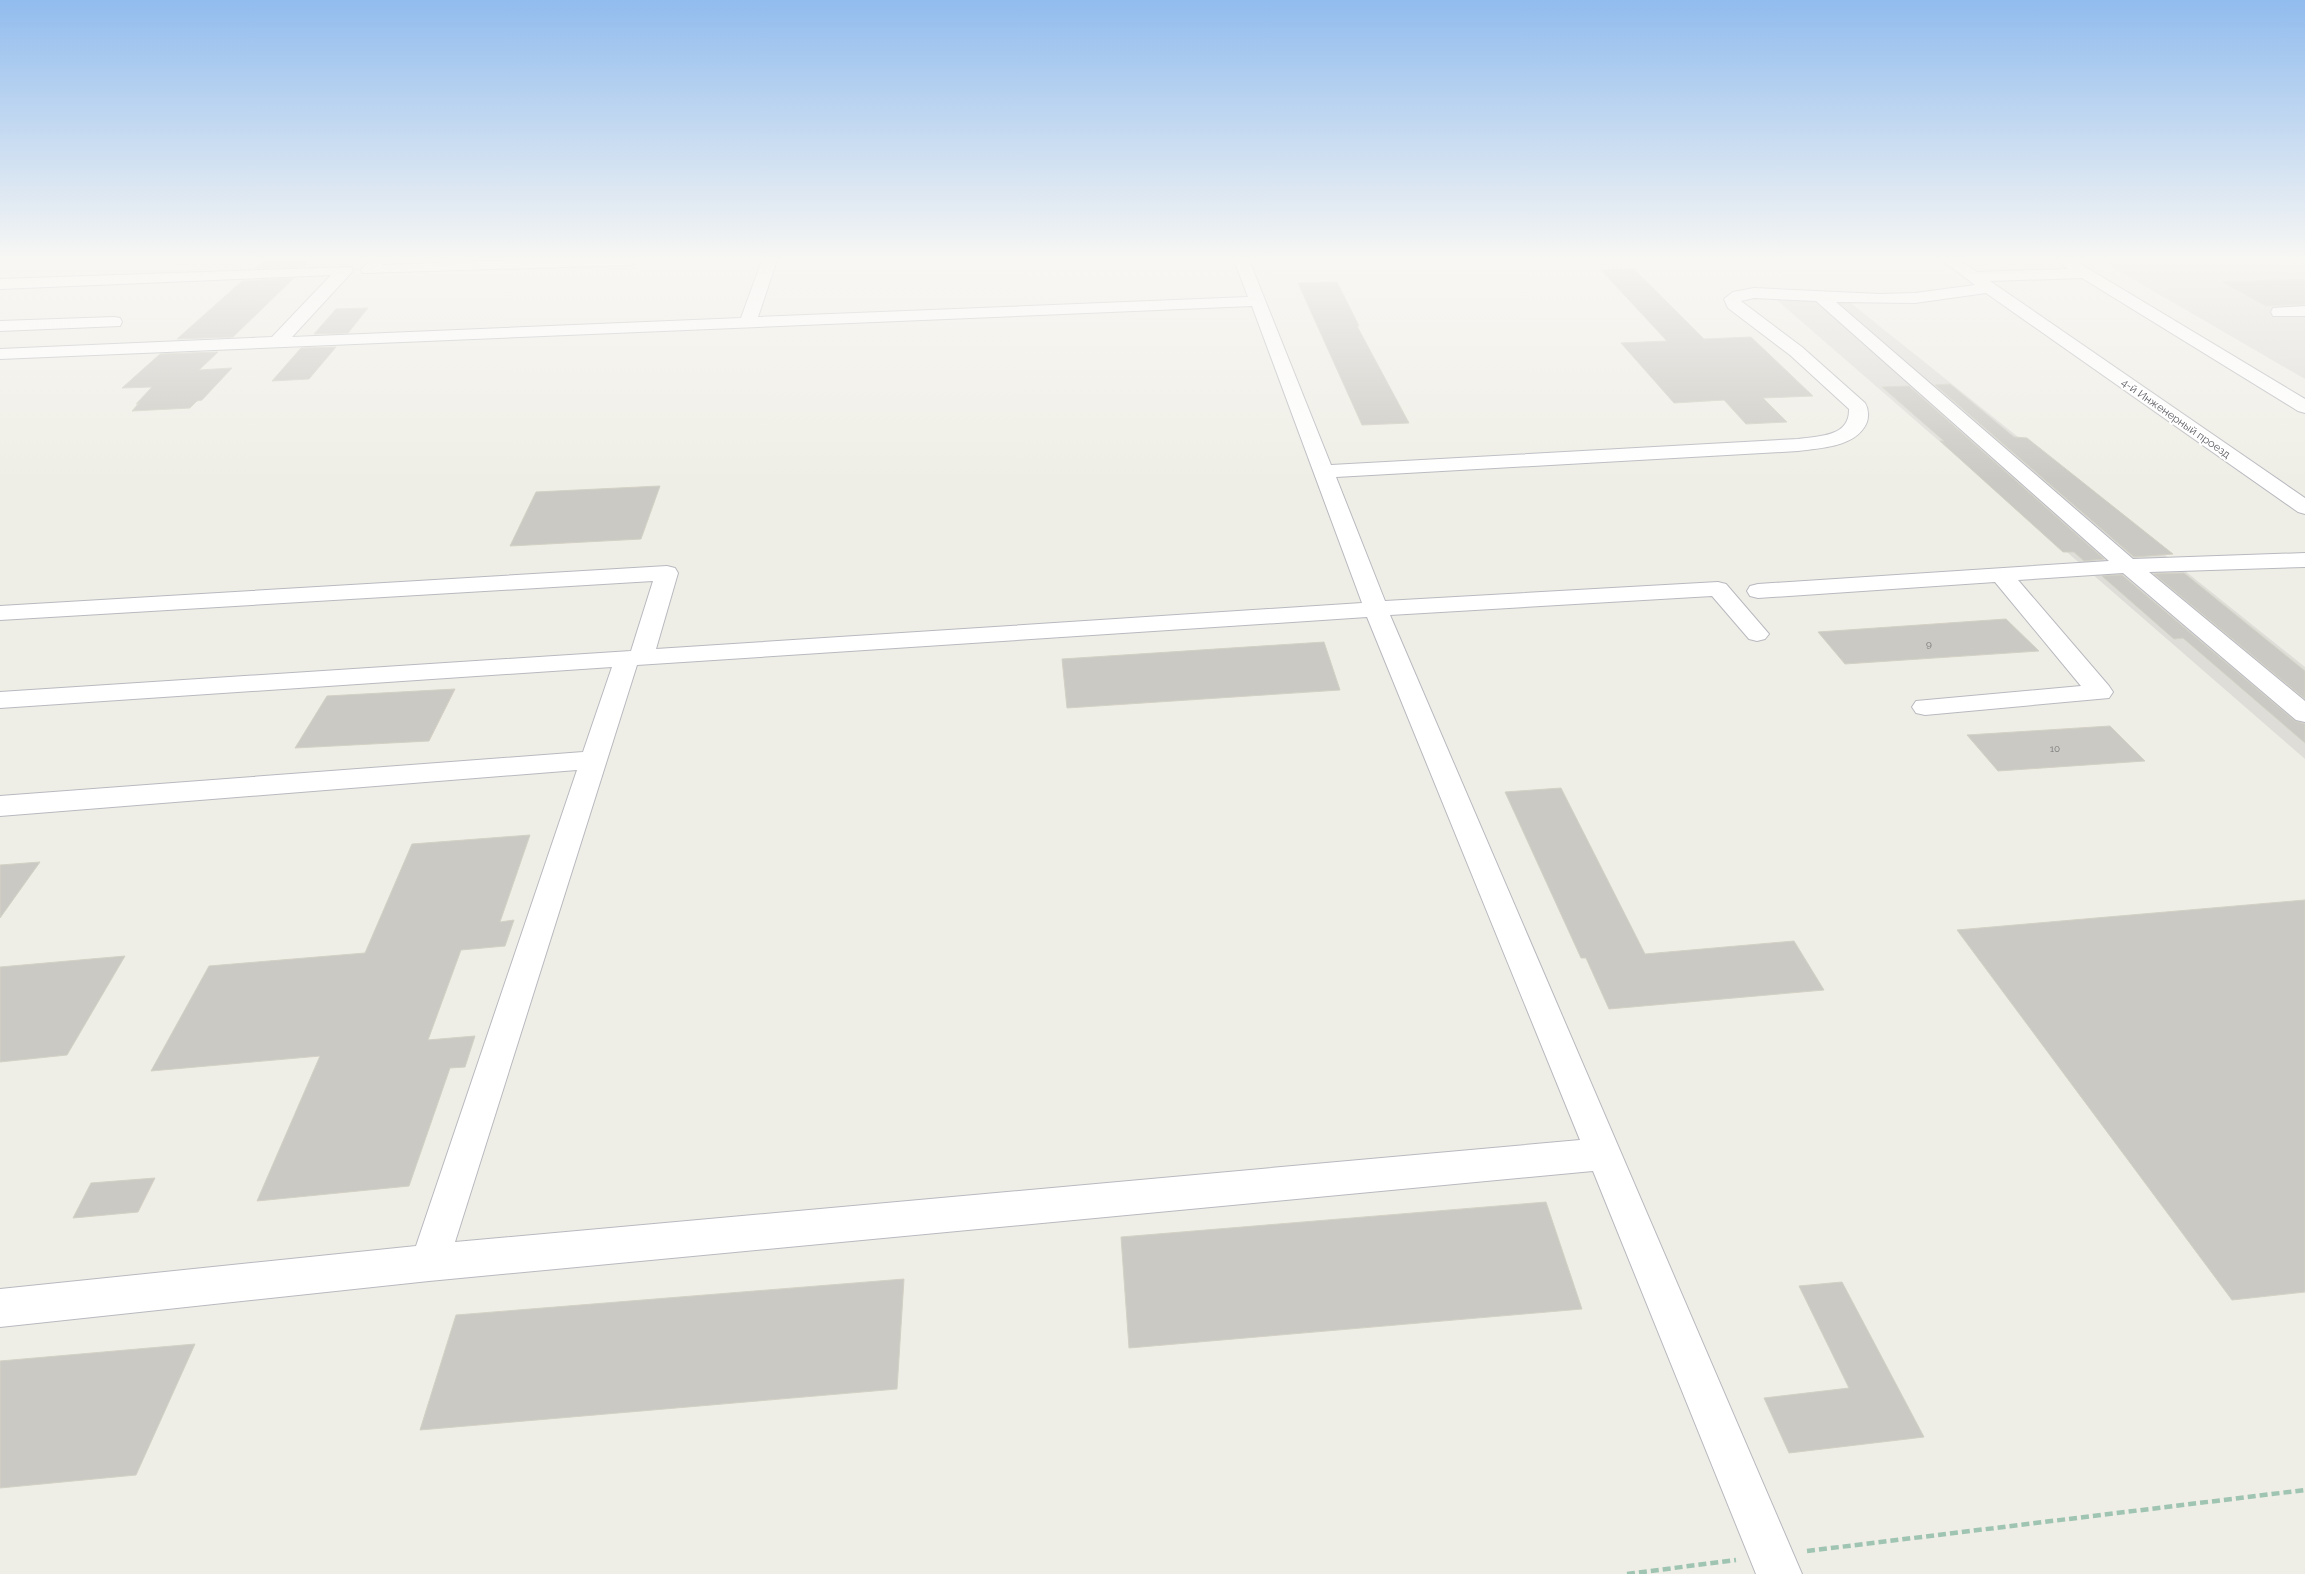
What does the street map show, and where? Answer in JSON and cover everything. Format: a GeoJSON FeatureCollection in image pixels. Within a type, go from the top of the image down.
{"type":"FeatureCollection","features":[{"type":"Feature","properties":{"kind":"street"},"geometry":{"type":"LineString","coordinates":[[278,342],[286,333]]}},
{"type":"Feature","properties":{"kind":"street"},"geometry":{"type":"LineString","coordinates":[[0,354],[489,333]]}},
{"type":"Feature","properties":{"kind":"street"},"geometry":{"type":"LineString","coordinates":[[1270,333],[1376,609],[1775,1565]]}},
{"type":"Feature","properties":{"kind":"street"},"geometry":{"type":"LineString","coordinates":[[1323,472],[1798,445],[1821,442],[1843,436],[1856,428],[1860,417],[1858,408],[1796,351],[1772,333]]}},
{"type":"Feature","properties":{"kind":"street"},"geometry":{"type":"LineString","coordinates":[[1863,333],[2128,566],[2305,714]]}},
{"type":"Feature","properties":{"kind":"street","name":"4-й Инженерный проезд"},"geometry":{"type":"LineString","coordinates":[[2056,333],[2305,508]]}},
{"type":"Feature","properties":{"kind":"street"},"geometry":{"type":"LineString","coordinates":[[2186,333],[2305,406]]}},
{"type":"Feature","properties":{"kind":"street"},"geometry":{"type":"LineString","coordinates":[[1758,591],[2128,566],[2305,560]]}},
{"type":"Feature","properties":{"kind":"street"},"geometry":{"type":"LineString","coordinates":[[0,613],[668,573],[594,760],[429,1263]]}},
{"type":"Feature","properties":{"kind":"street"},"geometry":{"type":"LineString","coordinates":[[1925,707],[2100,692],[2001,575]]}},
{"type":"Feature","properties":{"kind":"street"},"geometry":{"type":"LineString","coordinates":[[0,700],[1718,588],[1757,634]]}},
{"type":"Feature","properties":{"kind":"street"},"geometry":{"type":"LineString","coordinates":[[0,806],[594,760]]}},
{"type":"Feature","properties":{"kind":"street"},"geometry":{"type":"LineString","coordinates":[[0,1308],[429,1263],[1602,1154]]}},
{"type":"Feature","properties":{"kind":"path"},"geometry":{"type":"LineString","coordinates":[[1627,1574],[1775,1565],[2305,1490]]}},
{"type":"Feature","properties":{"kind":"shaded area"},"geometry":{"type":"Polygon","coordinates":[[[1815,333],[1889,333],[2305,667],[2305,759],[1815,333]]]}},
{"type":"Feature","properties":{"kind":"shaded area"},"geometry":{"type":"Polygon","coordinates":[[[2227,333],[2305,333],[2305,379],[2227,333]]]}},
{"type":"Feature","properties":{"kind":"building"},"geometry":{"type":"Polygon","coordinates":[[[183,333],[237,333],[233,337],[177,339],[183,333]]]}},
{"type":"Feature","properties":{"kind":"building"},"geometry":{"type":"Polygon","coordinates":[[[1321,333],[1361,333],[1409,423],[1362,425],[1321,333]]]}},
{"type":"Feature","properties":{"kind":"building"},"geometry":{"type":"Polygon","coordinates":[[[1660,333],[1698,333],[1704,339],[1751,337],[1813,396],[1763,398],[1787,422],[1746,424],[1724,400],[1674,403],[1621,343],[1667,341],[1660,333]]]}},
{"type":"Feature","properties":{"kind":"building"},"geometry":{"type":"Polygon","coordinates":[[[336,347],[309,379],[272,381],[301,348],[336,347]]]}},
{"type":"Feature","properties":{"kind":"building"},"geometry":{"type":"Polygon","coordinates":[[[218,352],[199,370],[232,368],[202,400],[197,401],[190,408],[132,411],[152,387],[122,388],[160,354],[218,352]]]}},
{"type":"Feature","properties":{"kind":"building"},"geometry":{"type":"Polygon","coordinates":[[[1950,384],[2014,437],[2027,438],[2173,554],[2134,557],[1935,385],[1950,384]]]}},
{"type":"Feature","properties":{"kind":"building"},"geometry":{"type":"Polygon","coordinates":[[[1909,386],[2104,559],[2084,561],[2074,552],[2063,552],[1940,441],[1944,441],[1882,387],[1909,386]]]}},
{"type":"Feature","properties":{"kind":"building"},"geometry":{"type":"Polygon","coordinates":[[[660,486],[641,539],[510,546],[536,492],[660,486]]]}},
{"type":"Feature","properties":{"kind":"building"},"geometry":{"type":"Polygon","coordinates":[[[2184,573],[2305,671],[2305,699],[2154,574],[2184,573]]]}},
{"type":"Feature","properties":{"kind":"building"},"geometry":{"type":"Polygon","coordinates":[[[2122,575],[2295,721],[2305,724],[2305,743],[2183,638],[2174,639],[2102,576],[2122,575]]]}},
{"type":"Feature","properties":{"kind":"building"},"geometry":{"type":"Polygon","coordinates":[[[2006,619],[2039,651],[1845,664],[1818,632],[2006,619]]]}},
{"type":"Feature","properties":{"kind":"building"},"geometry":{"type":"Polygon","coordinates":[[[1324,642],[1340,690],[1067,708],[1062,659],[1324,642]]]}},
{"type":"Feature","properties":{"kind":"building"},"geometry":{"type":"Polygon","coordinates":[[[455,689],[429,741],[295,748],[327,696],[455,689]]]}},
{"type":"Feature","properties":{"kind":"building"},"geometry":{"type":"Polygon","coordinates":[[[2110,726],[2145,761],[1998,771],[1967,735],[2110,726]]]}},
{"type":"Feature","properties":{"kind":"building"},"geometry":{"type":"Polygon","coordinates":[[[1561,788],[1645,954],[1794,941],[1824,990],[1609,1009],[1586,958],[1581,958],[1505,792],[1561,788]]]}},
{"type":"Feature","properties":{"kind":"building"},"geometry":{"type":"Polygon","coordinates":[[[530,835],[500,922],[514,920],[505,946],[461,950],[428,1040],[475,1036],[465,1067],[450,1068],[409,1186],[257,1201],[320,1056],[151,1071],[209,966],[365,953],[412,844],[530,835]]]}},
{"type":"Feature","properties":{"kind":"building"},"geometry":{"type":"Polygon","coordinates":[[[40,862],[0,918],[0,865],[40,862]]]}},
{"type":"Feature","properties":{"kind":"building"},"geometry":{"type":"Polygon","coordinates":[[[2305,900],[2305,1292],[2232,1300],[1957,930],[2305,900]]]}},
{"type":"Feature","properties":{"kind":"building"},"geometry":{"type":"Polygon","coordinates":[[[125,956],[67,1055],[0,1062],[0,967],[125,956]]]}},
{"type":"Feature","properties":{"kind":"building"},"geometry":{"type":"Polygon","coordinates":[[[155,1178],[138,1212],[73,1218],[91,1183],[155,1178]]]}},
{"type":"Feature","properties":{"kind":"building"},"geometry":{"type":"Polygon","coordinates":[[[1546,1202],[1582,1309],[1129,1348],[1121,1237],[1546,1202]]]}},
{"type":"Feature","properties":{"kind":"building"},"geometry":{"type":"Polygon","coordinates":[[[904,1279],[897,1389],[420,1430],[456,1315],[904,1279]]]}},
{"type":"Feature","properties":{"kind":"building"},"geometry":{"type":"Polygon","coordinates":[[[1842,1282],[1924,1437],[1789,1453],[1764,1398],[1849,1388],[1799,1286],[1842,1282]]]}},
{"type":"Feature","properties":{"kind":"building"},"geometry":{"type":"Polygon","coordinates":[[[195,1344],[136,1475],[0,1488],[0,1361],[195,1344]]]}}]}
